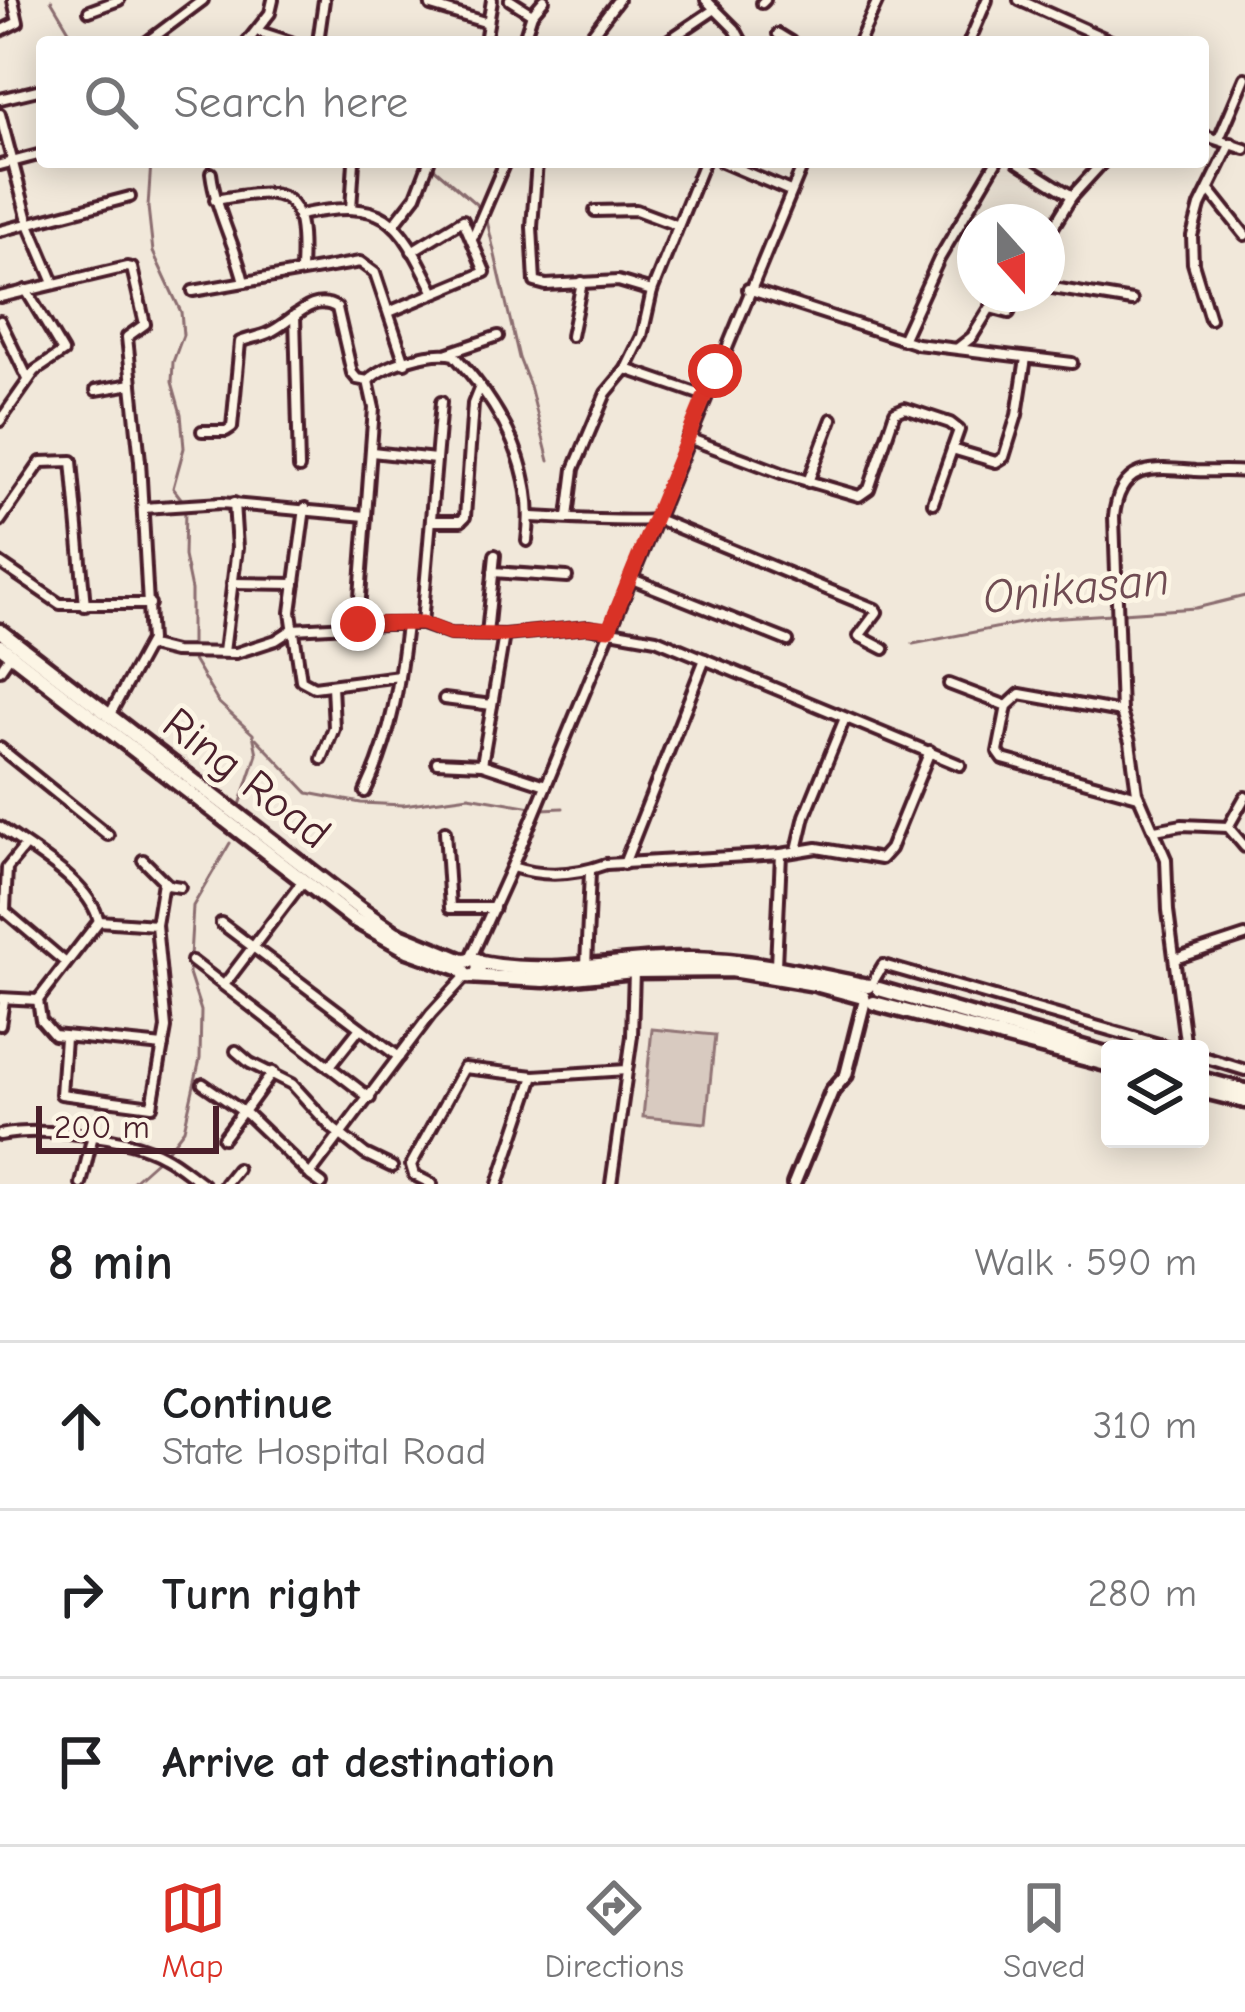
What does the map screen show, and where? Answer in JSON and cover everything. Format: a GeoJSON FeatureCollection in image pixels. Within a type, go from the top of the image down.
{"type":"FeatureCollection","features":[{"type":"Feature","properties":{"kind":"main road","name":"Ring Road"},"geometry":{"type":"LineString","coordinates":[[0,631],[374,920],[468,969],[689,959],[776,965],[893,1007],[1101,1063]]}},
{"type":"Feature","properties":{"kind":"main road","name":"Ring Road"},"geometry":{"type":"LineString","coordinates":[[5,650],[374,932],[468,969],[544,980],[634,971],[731,970],[815,984],[1101,1053]]}},
{"type":"Feature","properties":{"kind":"main road"},"geometry":{"type":"LineString","coordinates":[[1209,1081],[1245,1091]]}},
{"type":"Feature","properties":{"kind":"main road"},"geometry":{"type":"LineString","coordinates":[[1209,1092],[1245,1101]]}},
{"type":"Feature","properties":{"kind":"street"},"geometry":{"type":"LineString","coordinates":[[0,31],[18,22],[13,0]]}},
{"type":"Feature","properties":{"kind":"street"},"geometry":{"type":"LineString","coordinates":[[89,11],[119,0]]}},
{"type":"Feature","properties":{"kind":"street"},"geometry":{"type":"LineString","coordinates":[[155,36],[203,0]]}},
{"type":"Feature","properties":{"kind":"street"},"geometry":{"type":"LineString","coordinates":[[256,36],[262,32],[273,0]]}},
{"type":"Feature","properties":{"kind":"street"},"geometry":{"type":"LineString","coordinates":[[319,36],[324,0]]}},
{"type":"Feature","properties":{"kind":"street"},"geometry":{"type":"LineString","coordinates":[[430,0],[431,6],[488,23]]}},
{"type":"Feature","properties":{"kind":"street"},"geometry":{"type":"LineString","coordinates":[[486,36],[492,0]]}},
{"type":"Feature","properties":{"kind":"street"},"geometry":{"type":"LineString","coordinates":[[509,0],[532,14]]}},
{"type":"Feature","properties":{"kind":"street"},"geometry":{"type":"LineString","coordinates":[[525,36],[532,14],[544,0]]}},
{"type":"Feature","properties":{"kind":"street"},"geometry":{"type":"LineString","coordinates":[[591,36],[618,0]]}},
{"type":"Feature","properties":{"kind":"street"},"geometry":{"type":"LineString","coordinates":[[706,0],[739,36]]}},
{"type":"Feature","properties":{"kind":"street"},"geometry":{"type":"LineString","coordinates":[[862,36],[878,0]]}},
{"type":"Feature","properties":{"kind":"street"},"geometry":{"type":"LineString","coordinates":[[972,36],[987,0]]}},
{"type":"Feature","properties":{"kind":"street"},"geometry":{"type":"LineString","coordinates":[[1018,0],[1099,36]]}},
{"type":"Feature","properties":{"kind":"street"},"geometry":{"type":"LineString","coordinates":[[675,36],[715,9]]}},
{"type":"Feature","properties":{"kind":"street"},"geometry":{"type":"LineString","coordinates":[[262,32],[274,36]]}},
{"type":"Feature","properties":{"kind":"street"},"geometry":{"type":"LineString","coordinates":[[1219,139],[1245,78]]}},
{"type":"Feature","properties":{"kind":"street"},"geometry":{"type":"LineString","coordinates":[[0,99],[36,90]]}},
{"type":"Feature","properties":{"kind":"street"},"geometry":{"type":"LineString","coordinates":[[0,113],[29,224],[54,283]]}},
{"type":"Feature","properties":{"kind":"street"},"geometry":{"type":"LineString","coordinates":[[1209,136],[1245,149]]}},
{"type":"Feature","properties":{"kind":"street"},"geometry":{"type":"LineString","coordinates":[[1210,319],[1191,250],[1199,206],[1231,143]]}},
{"type":"Feature","properties":{"kind":"street"},"geometry":{"type":"LineString","coordinates":[[0,165],[36,156]]}},
{"type":"Feature","properties":{"kind":"street"},"geometry":{"type":"LineString","coordinates":[[351,209],[354,168]]}},
{"type":"Feature","properties":{"kind":"street"},"geometry":{"type":"LineString","coordinates":[[395,223],[416,196],[427,168]]}},
{"type":"Feature","properties":{"kind":"street"},"geometry":{"type":"LineString","coordinates":[[473,237],[502,168]]}},
{"type":"Feature","properties":{"kind":"street"},"geometry":{"type":"LineString","coordinates":[[537,168],[532,226],[535,282],[618,281],[652,291]]}},
{"type":"Feature","properties":{"kind":"street"},"geometry":{"type":"LineString","coordinates":[[568,517],[574,469],[606,393],[626,369],[642,336],[652,291],[701,168]]}},
{"type":"Feature","properties":{"kind":"street"},"geometry":{"type":"LineString","coordinates":[[736,168],[790,191]]}},
{"type":"Feature","properties":{"kind":"street"},"geometry":{"type":"LineString","coordinates":[[310,1175],[468,969],[800,168]]}},
{"type":"Feature","properties":{"kind":"street"},"geometry":{"type":"LineString","coordinates":[[902,340],[939,259],[992,168]]}},
{"type":"Feature","properties":{"kind":"street"},"geometry":{"type":"LineString","coordinates":[[1028,168],[1072,196]]}},
{"type":"Feature","properties":{"kind":"street"},"geometry":{"type":"LineString","coordinates":[[1065,207],[1098,168]]}},
{"type":"Feature","properties":{"kind":"street"},"geometry":{"type":"LineString","coordinates":[[211,173],[214,200],[237,251],[244,282]]}},
{"type":"Feature","properties":{"kind":"street"},"geometry":{"type":"LineString","coordinates":[[214,200],[273,191],[284,195],[302,225],[302,270]]}},
{"type":"Feature","properties":{"kind":"street"},"geometry":{"type":"LineString","coordinates":[[1210,191],[1245,235]]}},
{"type":"Feature","properties":{"kind":"street"},"geometry":{"type":"LineString","coordinates":[[0,231],[130,196]]}},
{"type":"Feature","properties":{"kind":"street"},"geometry":{"type":"LineString","coordinates":[[298,215],[365,210],[395,223],[434,292]]}},
{"type":"Feature","properties":{"kind":"street"},"geometry":{"type":"LineString","coordinates":[[595,211],[636,210],[676,225]]}},
{"type":"Feature","properties":{"kind":"street"},"geometry":{"type":"LineString","coordinates":[[388,312],[484,275],[466,222],[460,221],[412,251]]}},
{"type":"Feature","properties":{"kind":"street"},"geometry":{"type":"LineString","coordinates":[[193,291],[346,263],[367,264],[405,363]]}},
{"type":"Feature","properties":{"kind":"street"},"geometry":{"type":"LineString","coordinates":[[0,297],[132,268],[146,319],[144,327],[127,334],[150,646],[108,717]]}},
{"type":"Feature","properties":{"kind":"street"},"geometry":{"type":"LineString","coordinates":[[571,336],[582,282]]}},
{"type":"Feature","properties":{"kind":"street"},"geometry":{"type":"LineString","coordinates":[[748,289],[902,340],[1072,363]]}},
{"type":"Feature","properties":{"kind":"street"},"geometry":{"type":"LineString","coordinates":[[1065,289],[1132,301]]}},
{"type":"Feature","properties":{"kind":"street"},"geometry":{"type":"LineString","coordinates":[[0,421],[28,379],[63,352],[26,290]]}},
{"type":"Feature","properties":{"kind":"street"},"geometry":{"type":"LineString","coordinates":[[202,431],[231,429],[240,342],[273,331],[321,302],[337,308],[352,373],[368,381]]}},
{"type":"Feature","properties":{"kind":"street"},"geometry":{"type":"LineString","coordinates":[[958,348],[972,337],[988,312]]}},
{"type":"Feature","properties":{"kind":"street"},"geometry":{"type":"LineString","coordinates":[[295,314],[299,468]]}},
{"type":"Feature","properties":{"kind":"street"},"geometry":{"type":"LineString","coordinates":[[0,321],[28,379]]}},
{"type":"Feature","properties":{"kind":"street"},"geometry":{"type":"LineString","coordinates":[[368,381],[405,363],[498,336]]}},
{"type":"Feature","properties":{"kind":"street"},"geometry":{"type":"LineString","coordinates":[[448,353],[460,362],[515,443],[532,517],[527,541]]}},
{"type":"Feature","properties":{"kind":"street"},"geometry":{"type":"LineString","coordinates":[[952,449],[995,462],[1004,458],[1026,358]]}},
{"type":"Feature","properties":{"kind":"street"},"geometry":{"type":"LineString","coordinates":[[626,369],[705,396]]}},
{"type":"Feature","properties":{"kind":"street"},"geometry":{"type":"LineString","coordinates":[[358,624],[374,408],[368,381]]}},
{"type":"Feature","properties":{"kind":"street"},"geometry":{"type":"LineString","coordinates":[[96,390],[132,384]]}},
{"type":"Feature","properties":{"kind":"street"},"geometry":{"type":"LineString","coordinates":[[430,521],[461,521],[466,515],[473,404],[479,389]]}},
{"type":"Feature","properties":{"kind":"street"},"geometry":{"type":"LineString","coordinates":[[422,623],[441,402]]}},
{"type":"Feature","properties":{"kind":"street"},"geometry":{"type":"LineString","coordinates":[[688,438],[808,482],[863,495],[895,412],[901,408],[957,427],[933,503]]}},
{"type":"Feature","properties":{"kind":"street"},"geometry":{"type":"LineString","coordinates":[[808,482],[832,418]]}},
{"type":"Feature","properties":{"kind":"street"},"geometry":{"type":"LineString","coordinates":[[372,452],[435,459]]}},
{"type":"Feature","properties":{"kind":"street"},"geometry":{"type":"LineString","coordinates":[[0,520],[41,462],[73,461],[85,606]]}},
{"type":"Feature","properties":{"kind":"street"},"geometry":{"type":"LineString","coordinates":[[1185,1040],[1166,859],[1139,797],[1121,712],[1115,501],[1126,482],[1149,466],[1245,472]]}},
{"type":"Feature","properties":{"kind":"street"},"geometry":{"type":"LineString","coordinates":[[142,508],[234,503],[366,516]]}},
{"type":"Feature","properties":{"kind":"street"},"geometry":{"type":"LineString","coordinates":[[224,652],[237,548],[234,503]]}},
{"type":"Feature","properties":{"kind":"street"},"geometry":{"type":"LineString","coordinates":[[305,508],[293,628],[301,680],[308,686],[399,676]]}},
{"type":"Feature","properties":{"kind":"street"},"geometry":{"type":"LineString","coordinates":[[532,517],[648,523],[657,519],[875,608],[860,636],[884,649]]}},
{"type":"Feature","properties":{"kind":"street"},"geometry":{"type":"LineString","coordinates":[[487,634],[495,555]]}},
{"type":"Feature","properties":{"kind":"street"},"geometry":{"type":"LineString","coordinates":[[0,563],[53,601],[85,606],[150,604]]}},
{"type":"Feature","properties":{"kind":"street"},"geometry":{"type":"LineString","coordinates":[[493,572],[567,577]]}},
{"type":"Feature","properties":{"kind":"street"},"geometry":{"type":"LineString","coordinates":[[632,579],[788,641]]}},
{"type":"Feature","properties":{"kind":"street"},"geometry":{"type":"LineString","coordinates":[[232,583],[295,584]]}},
{"type":"Feature","properties":{"kind":"street"},"geometry":{"type":"LineString","coordinates":[[150,646],[224,652],[259,648],[293,628],[358,624],[422,623],[450,634],[609,629],[656,639],[960,765]]}},
{"type":"Feature","properties":{"kind":"street"},"geometry":{"type":"LineString","coordinates":[[365,792],[398,699],[406,625]]}},
{"type":"Feature","properties":{"kind":"street"},"geometry":{"type":"LineString","coordinates":[[482,764],[504,635]]}},
{"type":"Feature","properties":{"kind":"street"},"geometry":{"type":"LineString","coordinates":[[0,670],[5,650]]}},
{"type":"Feature","properties":{"kind":"street"},"geometry":{"type":"LineString","coordinates":[[625,864],[705,659]]}},
{"type":"Feature","properties":{"kind":"street"},"geometry":{"type":"LineString","coordinates":[[949,684],[1007,706]]}},
{"type":"Feature","properties":{"kind":"street"},"geometry":{"type":"LineString","coordinates":[[322,759],[334,728],[332,685]]}},
{"type":"Feature","properties":{"kind":"street"},"geometry":{"type":"LineString","coordinates":[[1121,712],[1026,694],[1007,706],[998,752],[1003,759],[1139,797]]}},
{"type":"Feature","properties":{"kind":"street"},"geometry":{"type":"LineString","coordinates":[[444,699],[492,705]]}},
{"type":"Feature","properties":{"kind":"street"},"geometry":{"type":"LineString","coordinates":[[797,850],[805,816],[845,718]]}},
{"type":"Feature","properties":{"kind":"street"},"geometry":{"type":"LineString","coordinates":[[0,748],[108,835]]}},
{"type":"Feature","properties":{"kind":"street"},"geometry":{"type":"LineString","coordinates":[[512,867],[540,874],[590,872],[606,864],[817,848],[881,859],[890,849],[930,751]]}},
{"type":"Feature","properties":{"kind":"street"},"geometry":{"type":"LineString","coordinates":[[437,762],[482,764],[546,785]]}},
{"type":"Feature","properties":{"kind":"street"},"geometry":{"type":"LineString","coordinates":[[1228,827],[1245,797]]}},
{"type":"Feature","properties":{"kind":"street"},"geometry":{"type":"LineString","coordinates":[[1155,830],[1182,825],[1228,827],[1245,847]]}},
{"type":"Feature","properties":{"kind":"street"},"geometry":{"type":"LineString","coordinates":[[0,827],[75,885],[99,921]]}},
{"type":"Feature","properties":{"kind":"street"},"geometry":{"type":"LineString","coordinates":[[445,831],[450,908],[494,908]]}},
{"type":"Feature","properties":{"kind":"street"},"geometry":{"type":"LineString","coordinates":[[26,847],[7,868],[3,908],[66,963]]}},
{"type":"Feature","properties":{"kind":"street"},"geometry":{"type":"LineString","coordinates":[[776,965],[781,854]]}},
{"type":"Feature","properties":{"kind":"street"},"geometry":{"type":"LineString","coordinates":[[143,860],[163,880],[180,887]]}},
{"type":"Feature","properties":{"kind":"street"},"geometry":{"type":"LineString","coordinates":[[586,966],[590,872]]}},
{"type":"Feature","properties":{"kind":"street"},"geometry":{"type":"LineString","coordinates":[[65,1038],[61,1094],[147,1108],[153,1102],[165,1006],[156,925],[163,880]]}},
{"type":"Feature","properties":{"kind":"street"},"geometry":{"type":"LineString","coordinates":[[224,985],[303,881]]}},
{"type":"Feature","properties":{"kind":"street"},"geometry":{"type":"LineString","coordinates":[[99,921],[156,925]]}},
{"type":"Feature","properties":{"kind":"street"},"geometry":{"type":"LineString","coordinates":[[38,1000],[99,921]]}},
{"type":"Feature","properties":{"kind":"street"},"geometry":{"type":"LineString","coordinates":[[221,922],[399,1057]]}},
{"type":"Feature","properties":{"kind":"street"},"geometry":{"type":"LineString","coordinates":[[1175,959],[1245,936]]}},
{"type":"Feature","properties":{"kind":"street"},"geometry":{"type":"LineString","coordinates":[[192,961],[370,1097]]}},
{"type":"Feature","properties":{"kind":"street"},"geometry":{"type":"LineString","coordinates":[[794,1184],[832,1091],[846,1075],[883,964],[1144,1040]]}},
{"type":"Feature","properties":{"kind":"street"},"geometry":{"type":"LineString","coordinates":[[611,1184],[627,1070],[634,971]]}},
{"type":"Feature","properties":{"kind":"street"},"geometry":{"type":"LineString","coordinates":[[0,1025],[2,999],[38,1000]]}},
{"type":"Feature","properties":{"kind":"street"},"geometry":{"type":"LineString","coordinates":[[38,1000],[44,1026],[65,1038],[163,1046]]}},
{"type":"Feature","properties":{"kind":"street"},"geometry":{"type":"LineString","coordinates":[[329,1067],[360,1028]]}},
{"type":"Feature","properties":{"kind":"street"},"geometry":{"type":"LineString","coordinates":[[236,1051],[292,1084],[340,1136],[392,1167]]}},
{"type":"Feature","properties":{"kind":"street"},"geometry":{"type":"LineString","coordinates":[[1209,1059],[1245,1070]]}},
{"type":"Feature","properties":{"kind":"street"},"geometry":{"type":"LineString","coordinates":[[432,1184],[414,1175],[411,1165],[461,1070],[469,1067],[534,1076],[627,1070]]}},
{"type":"Feature","properties":{"kind":"street"},"geometry":{"type":"LineString","coordinates":[[223,1138],[273,1072]]}},
{"type":"Feature","properties":{"kind":"street"},"geometry":{"type":"LineString","coordinates":[[498,1184],[534,1076]]}},
{"type":"Feature","properties":{"kind":"street"},"geometry":{"type":"LineString","coordinates":[[203,1084],[243,1111],[322,1184]]}},
{"type":"Feature","properties":{"kind":"street"},"geometry":{"type":"LineString","coordinates":[[0,1135],[46,1132],[92,1138],[158,1154],[203,1184]]}},
{"type":"Feature","properties":{"kind":"street"},"geometry":{"type":"LineString","coordinates":[[81,1184],[92,1138]]}},
{"type":"Feature","properties":{"kind":"street"},"geometry":{"type":"LineString","coordinates":[[225,1184],[237,1169]]}},
{"type":"Feature","properties":{"kind":"shaded area"},"geometry":{"type":"Polygon","coordinates":[[[652,1029],[715,1035],[706,1123],[643,1117],[652,1029]]]}},
{"type":"Feature","properties":{"kind":"waterway"},"geometry":{"type":"LineString","coordinates":[[51,0],[72,36]]}},
{"type":"Feature","properties":{"kind":"waterway"},"geometry":{"type":"LineString","coordinates":[[151,168],[148,207],[153,252],[181,312],[183,335],[172,382],[184,448],[173,488],[183,501]]}},
{"type":"Feature","properties":{"kind":"waterway"},"geometry":{"type":"LineString","coordinates":[[434,168],[485,212],[549,461]]}},
{"type":"Feature","properties":{"kind":"waterway"},"geometry":{"type":"LineString","coordinates":[[185,509],[191,657],[218,702],[253,734],[257,754],[240,805]]}},
{"type":"Feature","properties":{"kind":"waterway","name":"Onikasan"},"geometry":{"type":"LineString","coordinates":[[1122,613],[1196,608],[1245,596]]}},
{"type":"Feature","properties":{"kind":"waterway","name":"Onikasan"},"geometry":{"type":"LineString","coordinates":[[913,644],[1046,618],[1112,614]]}},
{"type":"Feature","properties":{"kind":"waterway"},"geometry":{"type":"LineString","coordinates":[[256,738],[308,793],[403,805],[469,796],[532,807]]}},
{"type":"Feature","properties":{"kind":"waterway"},"geometry":{"type":"LineString","coordinates":[[542,809],[563,808]]}},
{"type":"Feature","properties":{"kind":"waterway"},"geometry":{"type":"LineString","coordinates":[[130,1184],[184,1129],[200,1059],[201,1011],[189,974],[193,906],[230,843]]}},
{"type":"Feature","properties":{"kind":"route"},"geometry":{"type":"LineString","coordinates":[[358,624],[422,623],[450,634],[609,629],[715,371]]}}]}
